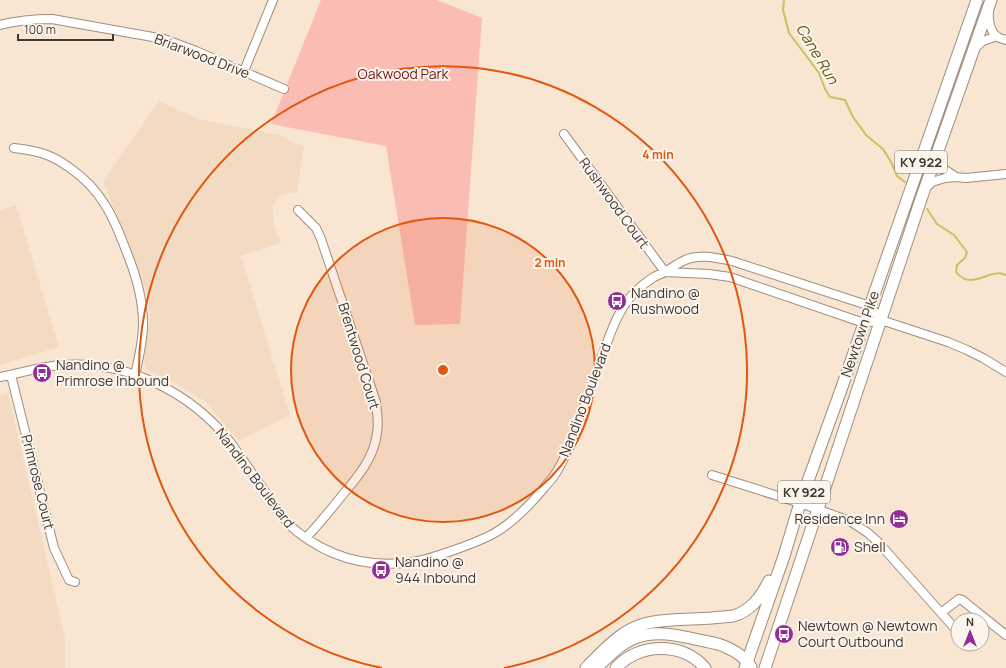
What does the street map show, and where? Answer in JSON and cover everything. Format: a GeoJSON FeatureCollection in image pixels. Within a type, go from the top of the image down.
{"type":"FeatureCollection","features":[{"type":"Feature","properties":{"kind":"highway","name":"Newtown Pike"},"geometry":{"type":"LineString","coordinates":[[748,666],[800,503],[977,0]]}},
{"type":"Feature","properties":{"kind":"highway","name":"Newtown Pike"},"geometry":{"type":"LineString","coordinates":[[765,668],[925,189],[990,3]]}},
{"type":"Feature","properties":{"kind":"highway"},"geometry":{"type":"LineString","coordinates":[[586,668],[617,638],[641,625],[664,620],[732,616],[746,611],[764,591],[790,537]]}},
{"type":"Feature","properties":{"kind":"highway"},"geometry":{"type":"LineString","coordinates":[[596,668],[623,644],[649,634],[682,636],[714,643],[739,654],[748,666]]}},
{"type":"Feature","properties":{"kind":"highway"},"geometry":{"type":"LineString","coordinates":[[616,668],[635,653],[655,648],[676,650],[694,658],[705,668]]}},
{"type":"Feature","properties":{"kind":"street"},"geometry":{"type":"LineString","coordinates":[[244,71],[273,0]]}},
{"type":"Feature","properties":{"kind":"street"},"geometry":{"type":"LineString","coordinates":[[990,3],[988,19],[992,30],[997,36],[1006,40]]}},
{"type":"Feature","properties":{"kind":"street","name":"Briarwood Drive"},"geometry":{"type":"LineString","coordinates":[[0,25],[18,20],[52,19],[164,39],[244,71],[284,89]]}},
{"type":"Feature","properties":{"kind":"street"},"geometry":{"type":"LineString","coordinates":[[972,54],[977,46],[983,41],[997,36]]}},
{"type":"Feature","properties":{"kind":"street","name":"Rushwood Court"},"geometry":{"type":"LineString","coordinates":[[564,134],[665,272]]}},
{"type":"Feature","properties":{"kind":"street"},"geometry":{"type":"LineString","coordinates":[[14,148],[47,155],[64,164],[89,183],[108,209],[118,229],[131,264],[142,305],[143,325],[140,353],[135,375]]}},
{"type":"Feature","properties":{"kind":"street"},"geometry":{"type":"LineString","coordinates":[[936,157],[944,169],[956,177]]}},
{"type":"Feature","properties":{"kind":"street"},"geometry":{"type":"LineString","coordinates":[[925,189],[932,182],[945,178],[966,178],[1006,174]]}},
{"type":"Feature","properties":{"kind":"street","name":"Brentwood Court"},"geometry":{"type":"LineString","coordinates":[[298,210],[316,228],[323,245],[376,402],[378,419],[377,433],[369,460],[361,473],[306,538]]}},
{"type":"Feature","properties":{"kind":"street","name":"Nandino Boulevard"},"geometry":{"type":"LineString","coordinates":[[0,378],[40,368],[61,365],[84,365],[116,369],[154,382],[172,391],[199,409],[222,431],[287,523],[297,532],[321,548],[335,554],[364,562],[396,564],[438,556],[476,542],[506,525],[531,504],[554,476],[566,454],[611,331],[622,310],[632,296],[644,284],[673,266],[690,258],[718,258],[870,306]]}},
{"type":"Feature","properties":{"kind":"street"},"geometry":{"type":"LineString","coordinates":[[665,272],[709,274],[730,277],[864,323],[881,320],[948,342],[983,358],[1006,372]]}},
{"type":"Feature","properties":{"kind":"street"},"geometry":{"type":"LineString","coordinates":[[870,306],[881,320]]}},
{"type":"Feature","properties":{"kind":"street","name":"Primrose Court"},"geometry":{"type":"LineString","coordinates":[[11,375],[54,548],[69,580],[75,582]]}},
{"type":"Feature","properties":{"kind":"street"},"geometry":{"type":"LineString","coordinates":[[712,475],[800,503],[850,521],[878,542],[950,623]]}},
{"type":"Feature","properties":{"kind":"street"},"geometry":{"type":"LineString","coordinates":[[941,613],[959,599],[962,600],[1006,635]]}},
{"type":"Feature","properties":{"kind":"shaded area"},"geometry":{"type":"Polygon","coordinates":[[[159,101],[198,119],[280,135],[290,141],[304,146],[297,192],[284,194],[278,198],[273,205],[274,226],[281,243],[241,256],[290,415],[239,441],[205,401],[175,383],[146,369],[144,360],[150,313],[145,288],[103,181],[159,101]]]}},
{"type":"Feature","properties":{"kind":"shaded area"},"geometry":{"type":"Polygon","coordinates":[[[16,205],[59,347],[0,365],[0,210],[16,205]]]}},
{"type":"Feature","properties":{"kind":"shaded area"},"geometry":{"type":"Polygon","coordinates":[[[8,393],[65,638],[65,668],[0,668],[0,395],[8,393]]]}},
{"type":"Feature","properties":{"kind":"green space","name":"Oakwood Park"},"geometry":{"type":"Polygon","coordinates":[[[321,0],[437,0],[482,18],[460,324],[415,325],[386,146],[271,124],[321,0]]]}},
{"type":"Feature","properties":{"kind":"waterway","name":"Cane Run"},"geometry":{"type":"LineString","coordinates":[[784,0],[783,10],[789,33],[819,73],[825,89],[830,97],[845,100],[853,117],[866,135],[883,149],[897,176],[905,182]]}},
{"type":"Feature","properties":{"kind":"waterway","name":"Cane Run"},"geometry":{"type":"LineString","coordinates":[[927,209],[937,224],[954,235],[967,252],[965,258],[957,265],[956,272],[962,278],[974,280],[993,274],[1000,273],[1006,275]]}},
{"type":"Feature","properties":{"kind":"place","name":"Nandino @ Rushwood"},"geometry":{"type":"Point","coordinates":[617,301]}},
{"type":"Feature","properties":{"kind":"place","name":"Nandino @ Primrose Inbound"},"geometry":{"type":"Point","coordinates":[42,373]}},
{"type":"Feature","properties":{"kind":"place","name":"Residence Inn"},"geometry":{"type":"Point","coordinates":[899,519]}},
{"type":"Feature","properties":{"kind":"place","name":"Shell"},"geometry":{"type":"Point","coordinates":[840,547]}},
{"type":"Feature","properties":{"kind":"place","name":"Nandino @ 944 Inbound"},"geometry":{"type":"Point","coordinates":[381,570]}},
{"type":"Feature","properties":{"kind":"place","name":"Newtown @ Newtown Court Outbound"},"geometry":{"type":"Point","coordinates":[784,634]}}]}
